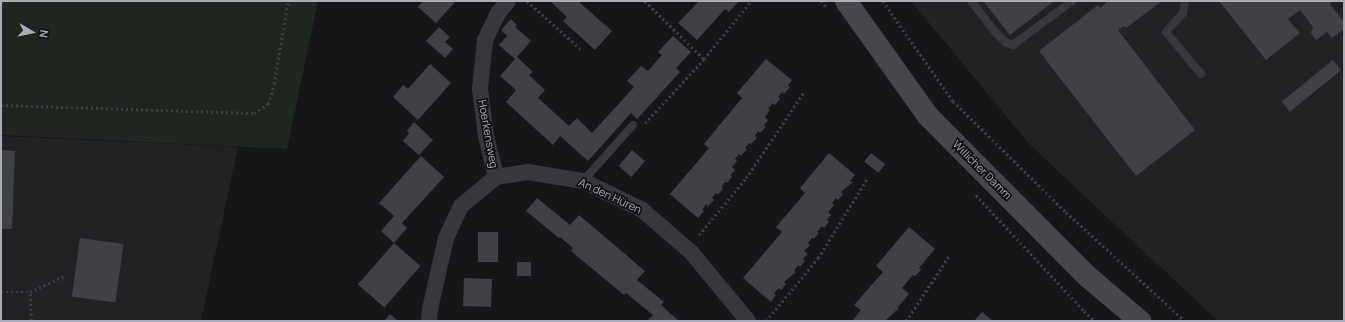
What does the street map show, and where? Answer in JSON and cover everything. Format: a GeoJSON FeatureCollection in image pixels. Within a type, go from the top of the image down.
{"type":"FeatureCollection","features":[{"type":"Feature","properties":{"kind":"main road","name":"Willicher Damm"},"geometry":{"type":"LineString","coordinates":[[846,1],[928,116],[1087,276],[1140,321]]}},
{"type":"Feature","properties":{"kind":"street","name":"Hoerkensweg"},"geometry":{"type":"LineString","coordinates":[[496,177],[486,136],[480,89],[485,40],[498,13],[508,1]]}},
{"type":"Feature","properties":{"kind":"street","name":"An den Hüren"},"geometry":{"type":"LineString","coordinates":[[496,177],[528,172],[583,181],[641,209],[687,249],[748,321]]}},
{"type":"Feature","properties":{"kind":"street"},"geometry":{"type":"LineString","coordinates":[[429,321],[430,309],[446,238],[461,206],[496,177]]}},
{"type":"Feature","properties":{"kind":"lane"},"geometry":{"type":"LineString","coordinates":[[971,1],[996,33],[1005,42],[1013,45],[1072,1]]}},
{"type":"Feature","properties":{"kind":"lane"},"geometry":{"type":"LineString","coordinates":[[1185,1],[1182,13],[1166,32],[1201,74]]}},
{"type":"Feature","properties":{"kind":"lane"},"geometry":{"type":"LineString","coordinates":[[583,181],[633,125]]}},
{"type":"Feature","properties":{"kind":"path"},"geometry":{"type":"LineString","coordinates":[[1,105],[254,113],[268,104],[274,84],[288,1]]}},
{"type":"Feature","properties":{"kind":"path"},"geometry":{"type":"LineString","coordinates":[[527,1],[583,52]]}},
{"type":"Feature","properties":{"kind":"path"},"geometry":{"type":"LineString","coordinates":[[633,125],[643,126],[704,59],[751,1]]}},
{"type":"Feature","properties":{"kind":"path"},"geometry":{"type":"LineString","coordinates":[[882,1],[953,101],[1066,212],[1185,321]]}},
{"type":"Feature","properties":{"kind":"path"},"geometry":{"type":"LineString","coordinates":[[648,2],[704,59]]}},
{"type":"Feature","properties":{"kind":"path"},"geometry":{"type":"LineString","coordinates":[[687,249],[746,178],[804,92]]}},
{"type":"Feature","properties":{"kind":"path"},"geometry":{"type":"LineString","coordinates":[[766,321],[818,258],[867,179]]}},
{"type":"Feature","properties":{"kind":"path"},"geometry":{"type":"LineString","coordinates":[[906,321],[949,256]]}},
{"type":"Feature","properties":{"kind":"path"},"geometry":{"type":"LineString","coordinates":[[1,292],[30,292],[64,276]]}},
{"type":"Feature","properties":{"kind":"path"},"geometry":{"type":"LineString","coordinates":[[30,292],[31,321]]}},
{"type":"Feature","properties":{"kind":"shaded area"},"geometry":{"type":"Polygon","coordinates":[[[1,1],[318,1],[287,149],[1,135],[1,1]]]}},
{"type":"Feature","properties":{"kind":"shaded area"},"geometry":{"type":"Polygon","coordinates":[[[911,1],[1344,1],[1344,321],[1218,321],[1030,145],[911,1]]]}},
{"type":"Feature","properties":{"kind":"shaded area"},"geometry":{"type":"Polygon","coordinates":[[[1,136],[238,147],[201,321],[1,321],[1,136]]]}},
{"type":"Feature","properties":{"kind":"building"},"geometry":{"type":"Polygon","coordinates":[[[423,1],[456,1],[436,23],[418,7],[423,1]]]}},
{"type":"Feature","properties":{"kind":"building"},"geometry":{"type":"Polygon","coordinates":[[[550,1],[581,1],[580,3],[612,31],[595,50],[563,21],[567,17],[550,1]]]}},
{"type":"Feature","properties":{"kind":"building"},"geometry":{"type":"Polygon","coordinates":[[[699,1],[739,1],[729,12],[725,9],[697,40],[678,23],[699,1]]]}},
{"type":"Feature","properties":{"kind":"building"},"geometry":{"type":"Polygon","coordinates":[[[983,1],[1054,1],[1010,35],[983,1]]]}},
{"type":"Feature","properties":{"kind":"building"},"geometry":{"type":"Polygon","coordinates":[[[1105,1],[1162,1],[1126,28],[1124,26],[1118,30],[1195,130],[1136,176],[1039,51],[1098,5],[1100,8],[1106,3],[1105,1]]]}},
{"type":"Feature","properties":{"kind":"building"},"geometry":{"type":"Polygon","coordinates":[[[1219,1],[1332,1],[1330,4],[1344,22],[1344,29],[1332,38],[1327,32],[1316,40],[1311,33],[1313,27],[1300,10],[1288,19],[1300,33],[1266,60],[1219,1]]]}},
{"type":"Feature","properties":{"kind":"building"},"geometry":{"type":"Polygon","coordinates":[[[511,19],[517,25],[515,27],[531,41],[517,57],[533,72],[529,75],[545,90],[538,98],[569,126],[577,118],[592,133],[634,87],[627,81],[641,66],[648,71],[662,55],[658,52],[673,36],[691,52],[676,68],[680,72],[637,119],[631,113],[588,161],[560,136],[553,145],[506,102],[516,90],[500,76],[515,59],[499,45],[507,36],[501,30],[511,19]]]}},
{"type":"Feature","properties":{"kind":"building"},"geometry":{"type":"Polygon","coordinates":[[[439,27],[450,37],[445,42],[453,49],[445,58],[426,41],[439,27]]]}},
{"type":"Feature","properties":{"kind":"building"},"geometry":{"type":"Polygon","coordinates":[[[766,59],[792,80],[788,85],[790,87],[784,94],[782,92],[778,97],[780,99],[775,105],[773,103],[768,108],[770,110],[765,117],[768,120],[764,125],[766,127],[760,133],[758,131],[755,136],[757,138],[751,144],[749,143],[745,148],[747,149],[741,156],[739,154],[735,159],[737,161],[732,167],[735,170],[731,175],[732,177],[721,187],[723,188],[718,195],[716,193],[712,198],[714,200],[708,206],[706,204],[702,210],[704,211],[698,218],[670,194],[709,148],[704,144],[742,98],[737,93],[766,59]]]}},
{"type":"Feature","properties":{"kind":"building"},"geometry":{"type":"Polygon","coordinates":[[[1333,60],[1341,70],[1290,112],[1282,102],[1333,60]]]}},
{"type":"Feature","properties":{"kind":"building"},"geometry":{"type":"Polygon","coordinates":[[[430,64],[451,83],[418,120],[393,97],[403,85],[408,89],[430,64]]]}},
{"type":"Feature","properties":{"kind":"building"},"geometry":{"type":"Polygon","coordinates":[[[414,122],[433,140],[419,155],[403,141],[409,133],[407,131],[414,122]]]}},
{"type":"Feature","properties":{"kind":"building"},"geometry":{"type":"Polygon","coordinates":[[[1,150],[15,151],[12,229],[1,229],[1,150]]]}},
{"type":"Feature","properties":{"kind":"building"},"geometry":{"type":"Polygon","coordinates":[[[632,150],[645,161],[632,177],[619,166],[632,150]]]}},
{"type":"Feature","properties":{"kind":"building"},"geometry":{"type":"Polygon","coordinates":[[[829,153],[855,175],[850,181],[853,182],[841,192],[843,194],[838,200],[836,198],[832,203],[834,205],[828,212],[831,215],[827,220],[829,222],[824,228],[822,226],[817,232],[819,233],[808,243],[810,245],[804,251],[808,254],[803,259],[805,261],[800,267],[798,265],[794,271],[796,272],[784,282],[786,284],[781,290],[779,288],[774,293],[776,295],[771,302],[743,278],[782,232],[776,227],[805,193],[800,188],[829,153]]]}},
{"type":"Feature","properties":{"kind":"building"},"geometry":{"type":"Polygon","coordinates":[[[871,153],[885,164],[878,173],[864,162],[871,153]]]}},
{"type":"Feature","properties":{"kind":"building"},"geometry":{"type":"Polygon","coordinates":[[[421,156],[444,177],[402,223],[407,228],[394,243],[381,231],[394,216],[379,203],[421,156]]]}},
{"type":"Feature","properties":{"kind":"building"},"geometry":{"type":"Polygon","coordinates":[[[537,198],[570,225],[579,215],[645,271],[637,280],[664,302],[661,305],[679,321],[647,321],[653,315],[626,293],[624,295],[571,251],[573,248],[526,211],[537,198]]]}},
{"type":"Feature","properties":{"kind":"building"},"geometry":{"type":"Polygon","coordinates":[[[909,227],[935,249],[919,268],[921,270],[915,276],[913,275],[902,288],[909,294],[898,307],[899,308],[885,321],[852,321],[861,310],[854,305],[883,272],[876,266],[909,227]]]}},
{"type":"Feature","properties":{"kind":"building"},"geometry":{"type":"Polygon","coordinates":[[[478,232],[498,232],[498,262],[478,262],[478,232]]]}},
{"type":"Feature","properties":{"kind":"building"},"geometry":{"type":"Polygon","coordinates":[[[80,238],[124,244],[115,303],[72,296],[80,238]]]}},
{"type":"Feature","properties":{"kind":"building"},"geometry":{"type":"Polygon","coordinates":[[[394,243],[420,266],[384,307],[358,285],[394,243]]]}},
{"type":"Feature","properties":{"kind":"building"},"geometry":{"type":"Polygon","coordinates":[[[517,262],[531,262],[531,276],[517,276],[517,262]]]}},
{"type":"Feature","properties":{"kind":"building"},"geometry":{"type":"Polygon","coordinates":[[[464,278],[492,279],[491,307],[463,306],[464,278]]]}},
{"type":"Feature","properties":{"kind":"building"},"geometry":{"type":"Polygon","coordinates":[[[982,312],[993,321],[974,321],[982,312]]]}},
{"type":"Feature","properties":{"kind":"building"},"geometry":{"type":"Polygon","coordinates":[[[390,314],[398,321],[384,321],[390,314]]]}}]}
